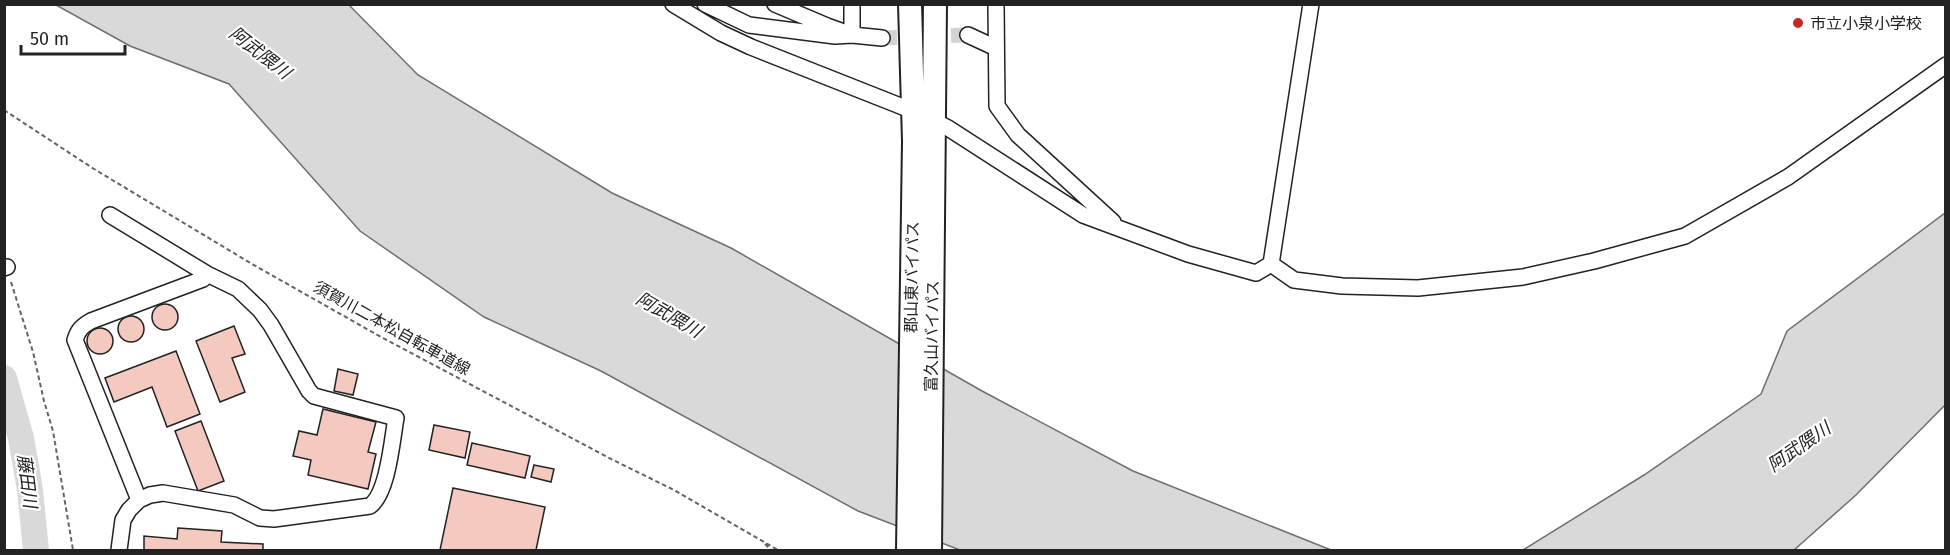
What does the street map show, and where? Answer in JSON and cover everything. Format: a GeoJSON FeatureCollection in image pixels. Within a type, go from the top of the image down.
{"type":"FeatureCollection","features":[{"type":"Feature","properties":{"kind":"highway","name":"郡山東バイパス"},"geometry":{"type":"LineString","coordinates":[[908,550],[914,141],[910,4]]}},
{"type":"Feature","properties":{"kind":"highway"},"geometry":{"type":"LineString","coordinates":[[934,121],[935,4]]}},
{"type":"Feature","properties":{"kind":"highway","name":"富久山バイパス"},"geometry":{"type":"LineString","coordinates":[[930,550],[934,121]]}},
{"type":"Feature","properties":{"kind":"street"},"geometry":{"type":"LineString","coordinates":[[673,4],[721,33],[751,47],[913,111]]}},
{"type":"Feature","properties":{"kind":"street"},"geometry":{"type":"LineString","coordinates":[[705,4],[749,25],[835,36],[882,38]]}},
{"type":"Feature","properties":{"kind":"street"},"geometry":{"type":"LineString","coordinates":[[775,4],[852,35]]}},
{"type":"Feature","properties":{"kind":"street"},"geometry":{"type":"LineString","coordinates":[[852,4],[852,35]]}},
{"type":"Feature","properties":{"kind":"street"},"geometry":{"type":"LineString","coordinates":[[996,4],[997,106],[1018,135],[1121,229]]}},
{"type":"Feature","properties":{"kind":"street"},"geometry":{"type":"LineString","coordinates":[[1271,264],[1311,4]]}},
{"type":"Feature","properties":{"kind":"street"},"geometry":{"type":"LineString","coordinates":[[968,35],[996,48]]}},
{"type":"Feature","properties":{"kind":"street"},"geometry":{"type":"LineString","coordinates":[[1271,264],[1294,280],[1342,286],[1419,288],[1523,277],[1594,261],[1685,236],[1788,177],[1946,65]]}},
{"type":"Feature","properties":{"kind":"street"},"geometry":{"type":"LineString","coordinates":[[934,121],[1083,215],[1188,254],[1256,273],[1271,264]]}},
{"type":"Feature","properties":{"kind":"street"},"geometry":{"type":"LineString","coordinates":[[110,215],[207,274],[238,289],[260,310],[271,325],[314,396],[396,418],[383,487],[370,506],[274,519],[260,518],[234,505],[170,494],[150,495],[129,510],[123,520],[119,550]]}},
{"type":"Feature","properties":{"kind":"street"},"geometry":{"type":"LineString","coordinates":[[140,501],[75,340],[83,326],[91,321],[203,279],[207,274]]}},
{"type":"Feature","properties":{"kind":"path","name":"須賀川二本松自転車道線"},"geometry":{"type":"LineString","coordinates":[[4,110],[94,169],[381,338],[672,489],[778,550]]}},
{"type":"Feature","properties":{"kind":"path"},"geometry":{"type":"LineString","coordinates":[[6,268],[33,352],[53,431],[73,550]]}},
{"type":"Feature","properties":{"kind":"path"},"geometry":{"type":"LineString","coordinates":[[759,540],[771,550]]}},
{"type":"Feature","properties":{"kind":"water","name":"阿武隈川"},"geometry":{"type":"Polygon","coordinates":[[[56,5],[349,5],[418,75],[612,193],[731,248],[982,391],[1133,471],[1331,550],[960,550],[858,511],[601,371],[484,317],[360,231],[229,84],[130,46],[56,5]]]}},
{"type":"Feature","properties":{"kind":"water","name":"阿武隈川"},"geometry":{"type":"Polygon","coordinates":[[[1945,213],[1945,405],[1856,495],[1794,550],[1523,550],[1644,475],[1761,394],[1787,331],[1945,213]]]}},
{"type":"Feature","properties":{"kind":"building"},"geometry":{"type":"Polygon","coordinates":[[[165,304],[174,308],[178,317],[174,326],[165,330],[156,326],[152,317],[156,308],[165,304]]]}},
{"type":"Feature","properties":{"kind":"building"},"geometry":{"type":"Polygon","coordinates":[[[131,316],[140,320],[144,329],[140,338],[131,342],[122,338],[118,329],[122,320],[131,316]]]}},
{"type":"Feature","properties":{"kind":"building"},"geometry":{"type":"Polygon","coordinates":[[[234,326],[245,354],[232,358],[245,392],[220,402],[196,341],[234,326]]]}},
{"type":"Feature","properties":{"kind":"building"},"geometry":{"type":"Polygon","coordinates":[[[100,328],[109,332],[113,341],[109,350],[100,354],[91,350],[87,341],[91,332],[100,328]]]}},
{"type":"Feature","properties":{"kind":"building"},"geometry":{"type":"Polygon","coordinates":[[[176,351],[200,414],[167,427],[152,387],[114,402],[105,378],[176,351]]]}},
{"type":"Feature","properties":{"kind":"building"},"geometry":{"type":"Polygon","coordinates":[[[338,369],[358,374],[353,395],[334,391],[338,369]]]}},
{"type":"Feature","properties":{"kind":"building"},"geometry":{"type":"Polygon","coordinates":[[[323,409],[376,422],[368,452],[376,454],[368,489],[308,475],[311,460],[293,456],[299,431],[317,435],[323,409]]]}},
{"type":"Feature","properties":{"kind":"building"},"geometry":{"type":"Polygon","coordinates":[[[201,421],[224,481],[198,491],[175,431],[201,421]]]}},
{"type":"Feature","properties":{"kind":"building"},"geometry":{"type":"Polygon","coordinates":[[[434,425],[470,432],[465,458],[429,450],[434,425]]]}},
{"type":"Feature","properties":{"kind":"building"},"geometry":{"type":"Polygon","coordinates":[[[472,443],[530,456],[525,478],[467,465],[472,443]]]}},
{"type":"Feature","properties":{"kind":"building"},"geometry":{"type":"Polygon","coordinates":[[[534,465],[554,469],[551,482],[531,477],[534,465]]]}},
{"type":"Feature","properties":{"kind":"building"},"geometry":{"type":"Polygon","coordinates":[[[453,488],[545,507],[536,550],[440,550],[453,488]]]}},
{"type":"Feature","properties":{"kind":"building"},"geometry":{"type":"Polygon","coordinates":[[[178,528],[222,531],[221,542],[263,544],[263,550],[144,550],[144,536],[177,539],[178,528]]]}},
{"type":"Feature","properties":{"kind":"waterway","name":"藤田川"},"geometry":{"type":"LineString","coordinates":[[4,378],[21,438],[30,490],[36,550]]}},
{"type":"Feature","properties":{"kind":"tunnel"},"geometry":{"type":"LineString","coordinates":[[882,38],[968,35]]}},
{"type":"Feature","properties":{"kind":"place","name":"市立小泉小学校"},"geometry":{"type":"Point","coordinates":[1798,23]}}]}
